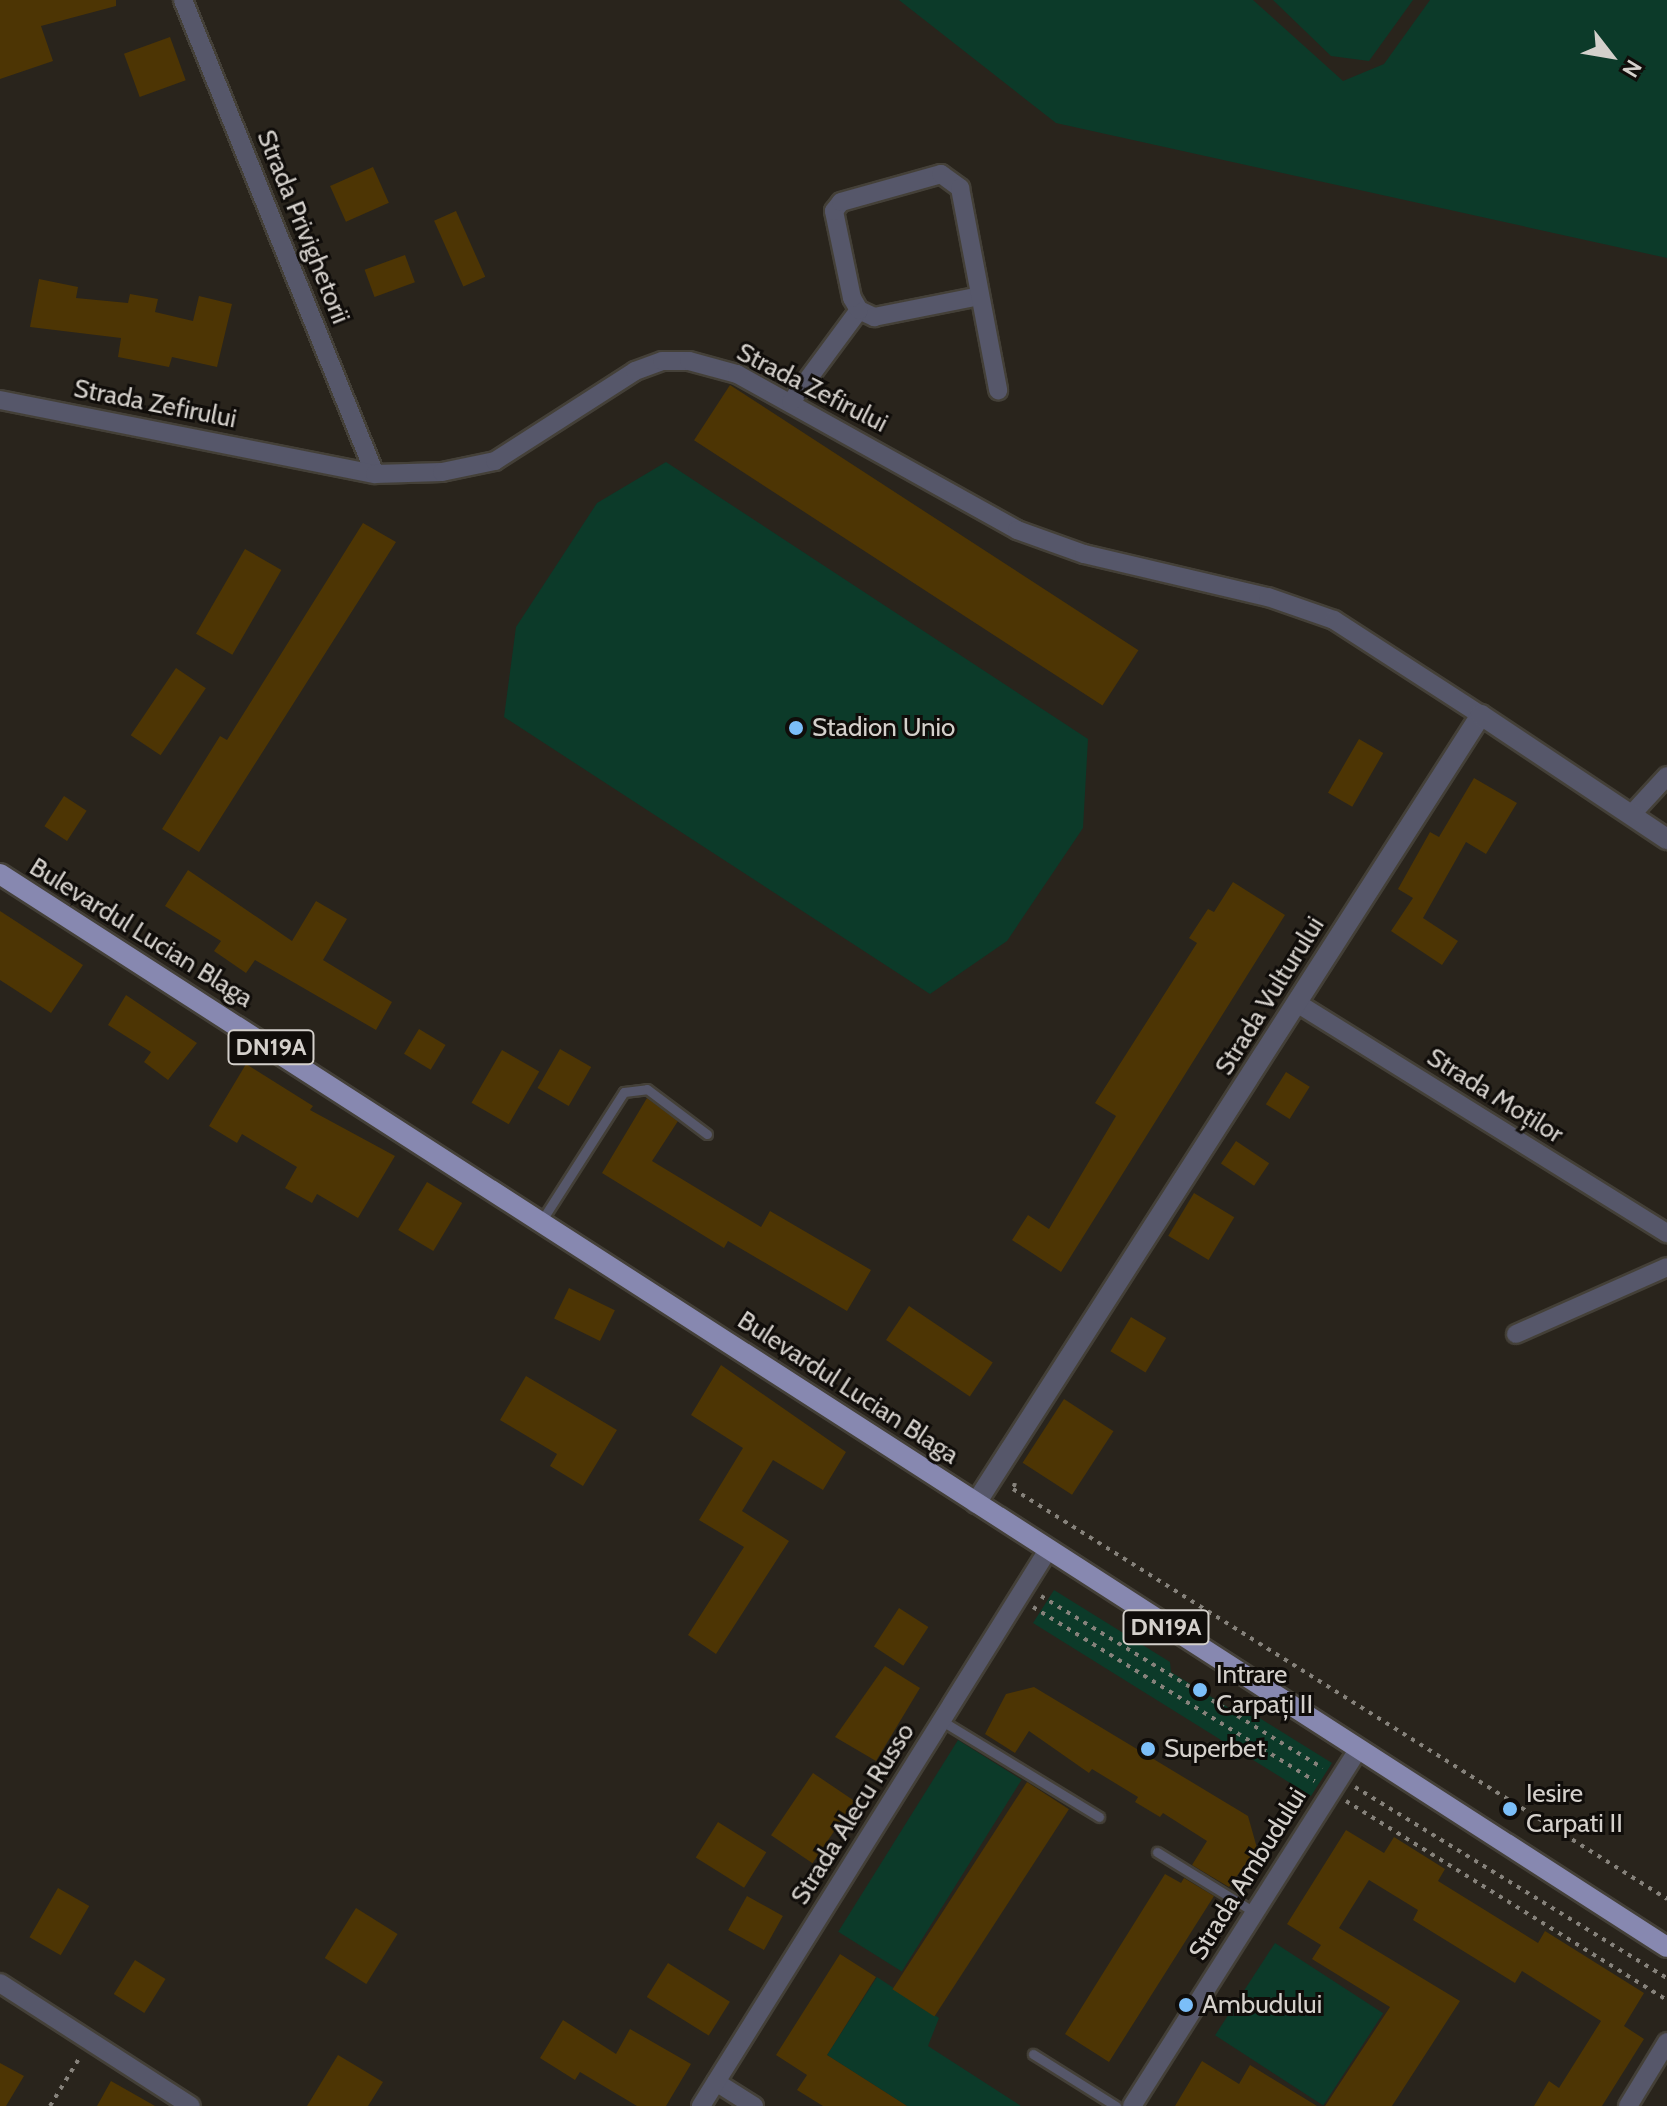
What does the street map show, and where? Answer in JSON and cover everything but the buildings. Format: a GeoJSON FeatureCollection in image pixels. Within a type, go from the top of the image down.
{"type":"FeatureCollection","features":[{"type":"Feature","properties":{"kind":"main road","name":"Bulevardul Lucian Blaga"},"geometry":{"type":"LineString","coordinates":[[0,874],[542,1220],[1357,1751],[1667,1947]]}},
{"type":"Feature","properties":{"kind":"street","name":"Strada Privighetorii"},"geometry":{"type":"LineString","coordinates":[[183,0],[375,474]]}},
{"type":"Feature","properties":{"kind":"street"},"geometry":{"type":"LineString","coordinates":[[980,296],[874,317],[859,310],[852,298],[834,211],[841,202],[941,174],[960,188],[998,390]]}},
{"type":"Feature","properties":{"kind":"street"},"geometry":{"type":"LineString","coordinates":[[791,402],[859,310]]}},
{"type":"Feature","properties":{"kind":"street","name":"Strada Zefirului"},"geometry":{"type":"LineString","coordinates":[[0,400],[375,474],[442,472],[495,461],[635,371],[662,361],[689,361],[737,374],[1017,530],[1084,554],[1268,597],[1334,620],[1481,715]]}},
{"type":"Feature","properties":{"kind":"street"},"geometry":{"type":"LineString","coordinates":[[1481,715],[1667,839]]}},
{"type":"Feature","properties":{"kind":"street","name":"Strada Vulturului"},"geometry":{"type":"LineString","coordinates":[[976,1503],[1481,715]]}},
{"type":"Feature","properties":{"kind":"street"},"geometry":{"type":"LineString","coordinates":[[1631,815],[1667,776]]}},
{"type":"Feature","properties":{"kind":"street","name":"Strada Moților"},"geometry":{"type":"LineString","coordinates":[[1297,1003],[1667,1233]]}},
{"type":"Feature","properties":{"kind":"street"},"geometry":{"type":"LineString","coordinates":[[1516,1334],[1667,1267]]}},
{"type":"Feature","properties":{"kind":"street","name":"Strada Alecu Russo"},"geometry":{"type":"LineString","coordinates":[[701,2106],[1048,1550]]}},
{"type":"Feature","properties":{"kind":"street","name":"Strada Ambudului"},"geometry":{"type":"LineString","coordinates":[[1132,2106],[1357,1751]]}},
{"type":"Feature","properties":{"kind":"street"},"geometry":{"type":"LineString","coordinates":[[0,1983],[191,2106]]}},
{"type":"Feature","properties":{"kind":"street"},"geometry":{"type":"LineString","coordinates":[[1628,2106],[1667,2042]]}},
{"type":"Feature","properties":{"kind":"street"},"geometry":{"type":"LineString","coordinates":[[716,2082],[754,2106]]}},
{"type":"Feature","properties":{"kind":"lane"},"geometry":{"type":"LineString","coordinates":[[542,1220],[624,1092],[647,1089],[707,1134]]}},
{"type":"Feature","properties":{"kind":"lane"},"geometry":{"type":"LineString","coordinates":[[942,1721],[1099,1817]]}},
{"type":"Feature","properties":{"kind":"lane"},"geometry":{"type":"LineString","coordinates":[[1157,1852],[1254,1912]]}},
{"type":"Feature","properties":{"kind":"lane"},"geometry":{"type":"LineString","coordinates":[[1033,2054],[1116,2106]]}},
{"type":"Feature","properties":{"kind":"path"},"geometry":{"type":"LineString","coordinates":[[1016,1474],[1013,1489],[1667,1899]]}},
{"type":"Feature","properties":{"kind":"path"},"geometry":{"type":"LineString","coordinates":[[50,2106],[90,2040]]}},
{"type":"Feature","properties":{"kind":"green space"},"geometry":{"type":"Polygon","coordinates":[[[899,0],[1253,0],[1343,81],[1384,64],[1430,0],[1667,0],[1667,258],[1056,123],[899,0]]]}},
{"type":"Feature","properties":{"kind":"green space"},"geometry":{"type":"Polygon","coordinates":[[[1273,0],[1413,0],[1369,61],[1331,56],[1273,0]]]}},
{"type":"Feature","properties":{"kind":"green space","name":"Stadion Unio"},"geometry":{"type":"Polygon","coordinates":[[[666,462],[1088,739],[1083,828],[1007,941],[930,994],[504,717],[516,627],[597,503],[666,462]]]}},
{"type":"Feature","properties":{"kind":"green space"},"geometry":{"type":"Polygon","coordinates":[[[1054,1590],[1170,1662],[1171,1672],[1229,1708],[1240,1706],[1332,1763],[1311,1796],[1033,1623],[1054,1590]]]}},
{"type":"Feature","properties":{"kind":"green space"},"geometry":{"type":"Polygon","coordinates":[[[958,1740],[1022,1780],[902,1971],[838,1932],[958,1740]]]}},
{"type":"Feature","properties":{"kind":"green space"},"geometry":{"type":"Polygon","coordinates":[[[1275,1943],[1383,2013],[1323,2106],[1215,2035],[1275,1943]]]}},
{"type":"Feature","properties":{"kind":"green space"},"geometry":{"type":"Polygon","coordinates":[[[877,1977],[939,2018],[928,2046],[1021,2106],[907,2106],[827,2055],[877,1977]]]}},
{"type":"Feature","properties":{"kind":"place","name":"Stadion Unio"},"geometry":{"type":"Point","coordinates":[796,728]}},
{"type":"Feature","properties":{"kind":"place","name":"Intrare Carpați II"},"geometry":{"type":"Point","coordinates":[1200,1690]}},
{"type":"Feature","properties":{"kind":"place","name":"Superbet"},"geometry":{"type":"Point","coordinates":[1148,1749]}},
{"type":"Feature","properties":{"kind":"place","name":"Iesire Carpati II"},"geometry":{"type":"Point","coordinates":[1510,1809]}},
{"type":"Feature","properties":{"kind":"place","name":"Ambudului"},"geometry":{"type":"Point","coordinates":[1186,2005]}}]}
